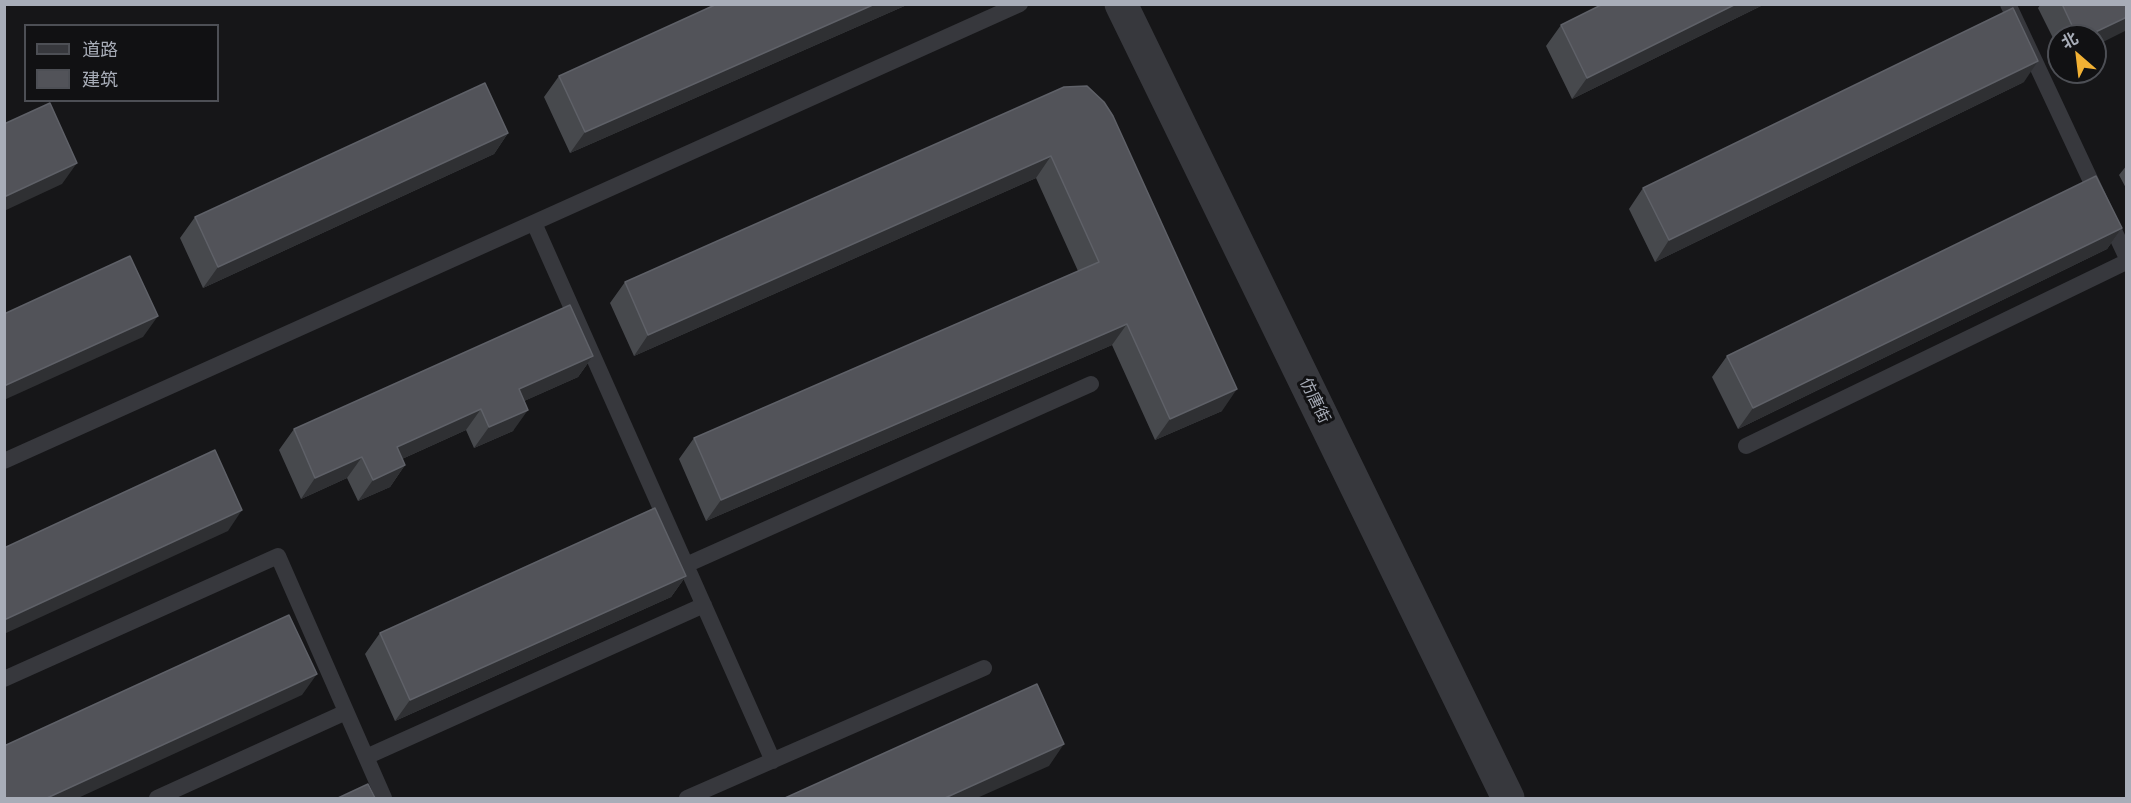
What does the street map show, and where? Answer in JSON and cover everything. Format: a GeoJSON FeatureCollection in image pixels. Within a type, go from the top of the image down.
{"type":"FeatureCollection","features":[{"type":"Feature","properties":{"kind":"street","name":"仿唐街"},"geometry":{"type":"LineString","coordinates":[[1121,4],[1508,798]]}},
{"type":"Feature","properties":{"kind":"lane"},"geometry":{"type":"LineString","coordinates":[[4,461],[1020,4]]}},
{"type":"Feature","properties":{"kind":"lane"},"geometry":{"type":"LineString","coordinates":[[2008,4],[2127,256]]}},
{"type":"Feature","properties":{"kind":"lane"},"geometry":{"type":"LineString","coordinates":[[534,223],[773,761]]}},
{"type":"Feature","properties":{"kind":"lane"},"geometry":{"type":"LineString","coordinates":[[1746,446],[2127,262]]}},
{"type":"Feature","properties":{"kind":"lane"},"geometry":{"type":"LineString","coordinates":[[686,565],[1091,384]]}},
{"type":"Feature","properties":{"kind":"lane"},"geometry":{"type":"LineString","coordinates":[[4,678],[278,556],[384,798]]}},
{"type":"Feature","properties":{"kind":"lane"},"geometry":{"type":"LineString","coordinates":[[366,757],[704,605]]}},
{"type":"Feature","properties":{"kind":"lane"},"geometry":{"type":"LineString","coordinates":[[687,798],[984,668]]}},
{"type":"Feature","properties":{"kind":"lane"},"geometry":{"type":"LineString","coordinates":[[157,798],[346,712]]}},
{"type":"Feature","properties":{"kind":"building"},"geometry":{"type":"Polygon","coordinates":[[[717,4],[875,4],[585,132],[559,76],[717,4]]]}},
{"type":"Feature","properties":{"kind":"building"},"geometry":{"type":"Polygon","coordinates":[[[1603,4],[1736,4],[1587,78],[1561,25],[1603,4]]]}},
{"type":"Feature","properties":{"kind":"building"},"geometry":{"type":"Polygon","coordinates":[[[2062,4],[2127,4],[2127,17],[2107,26],[2107,24],[2071,24],[2062,4]]]}},
{"type":"Feature","properties":{"kind":"building"},"geometry":{"type":"Polygon","coordinates":[[[2013,8],[2038,61],[1669,240],[1643,188],[2013,8]]]}},
{"type":"Feature","properties":{"kind":"building"},"geometry":{"type":"Polygon","coordinates":[[[485,83],[508,133],[218,267],[195,217],[485,83]]]}},
{"type":"Feature","properties":{"kind":"building"},"geometry":{"type":"Polygon","coordinates":[[[1087,86],[1104,102],[1113,116],[1237,389],[1170,419],[1127,324],[721,500],[694,438],[1099,262],[1051,156],[648,335],[625,282],[1064,87],[1087,86]]]}},
{"type":"Feature","properties":{"kind":"building"},"geometry":{"type":"Polygon","coordinates":[[[50,103],[77,163],[4,197],[4,124],[50,103]]]}},
{"type":"Feature","properties":{"kind":"building"},"geometry":{"type":"Polygon","coordinates":[[[2096,176],[2122,228],[1753,408],[1727,356],[2096,176]]]}},
{"type":"Feature","properties":{"kind":"building"},"geometry":{"type":"Polygon","coordinates":[[[130,256],[158,316],[4,386],[4,314],[130,256]]]}},
{"type":"Feature","properties":{"kind":"building"},"geometry":{"type":"Polygon","coordinates":[[[570,305],[593,356],[519,389],[528,410],[489,427],[481,409],[397,447],[405,465],[373,480],[362,457],[315,478],[294,429],[570,305]]]}},
{"type":"Feature","properties":{"kind":"building"},"geometry":{"type":"Polygon","coordinates":[[[215,450],[242,510],[4,620],[4,548],[215,450]]]}},
{"type":"Feature","properties":{"kind":"building"},"geometry":{"type":"Polygon","coordinates":[[[655,508],[686,576],[410,700],[380,633],[655,508]]]}},
{"type":"Feature","properties":{"kind":"building"},"geometry":{"type":"Polygon","coordinates":[[[289,615],[317,674],[47,798],[4,798],[4,746],[289,615]]]}},
{"type":"Feature","properties":{"kind":"building"},"geometry":{"type":"Polygon","coordinates":[[[1037,684],[1064,744],[945,798],[785,798],[1037,684]]]}},
{"type":"Feature","properties":{"kind":"building"},"geometry":{"type":"Polygon","coordinates":[[[368,784],[375,798],[338,798],[368,784]]]}}]}
